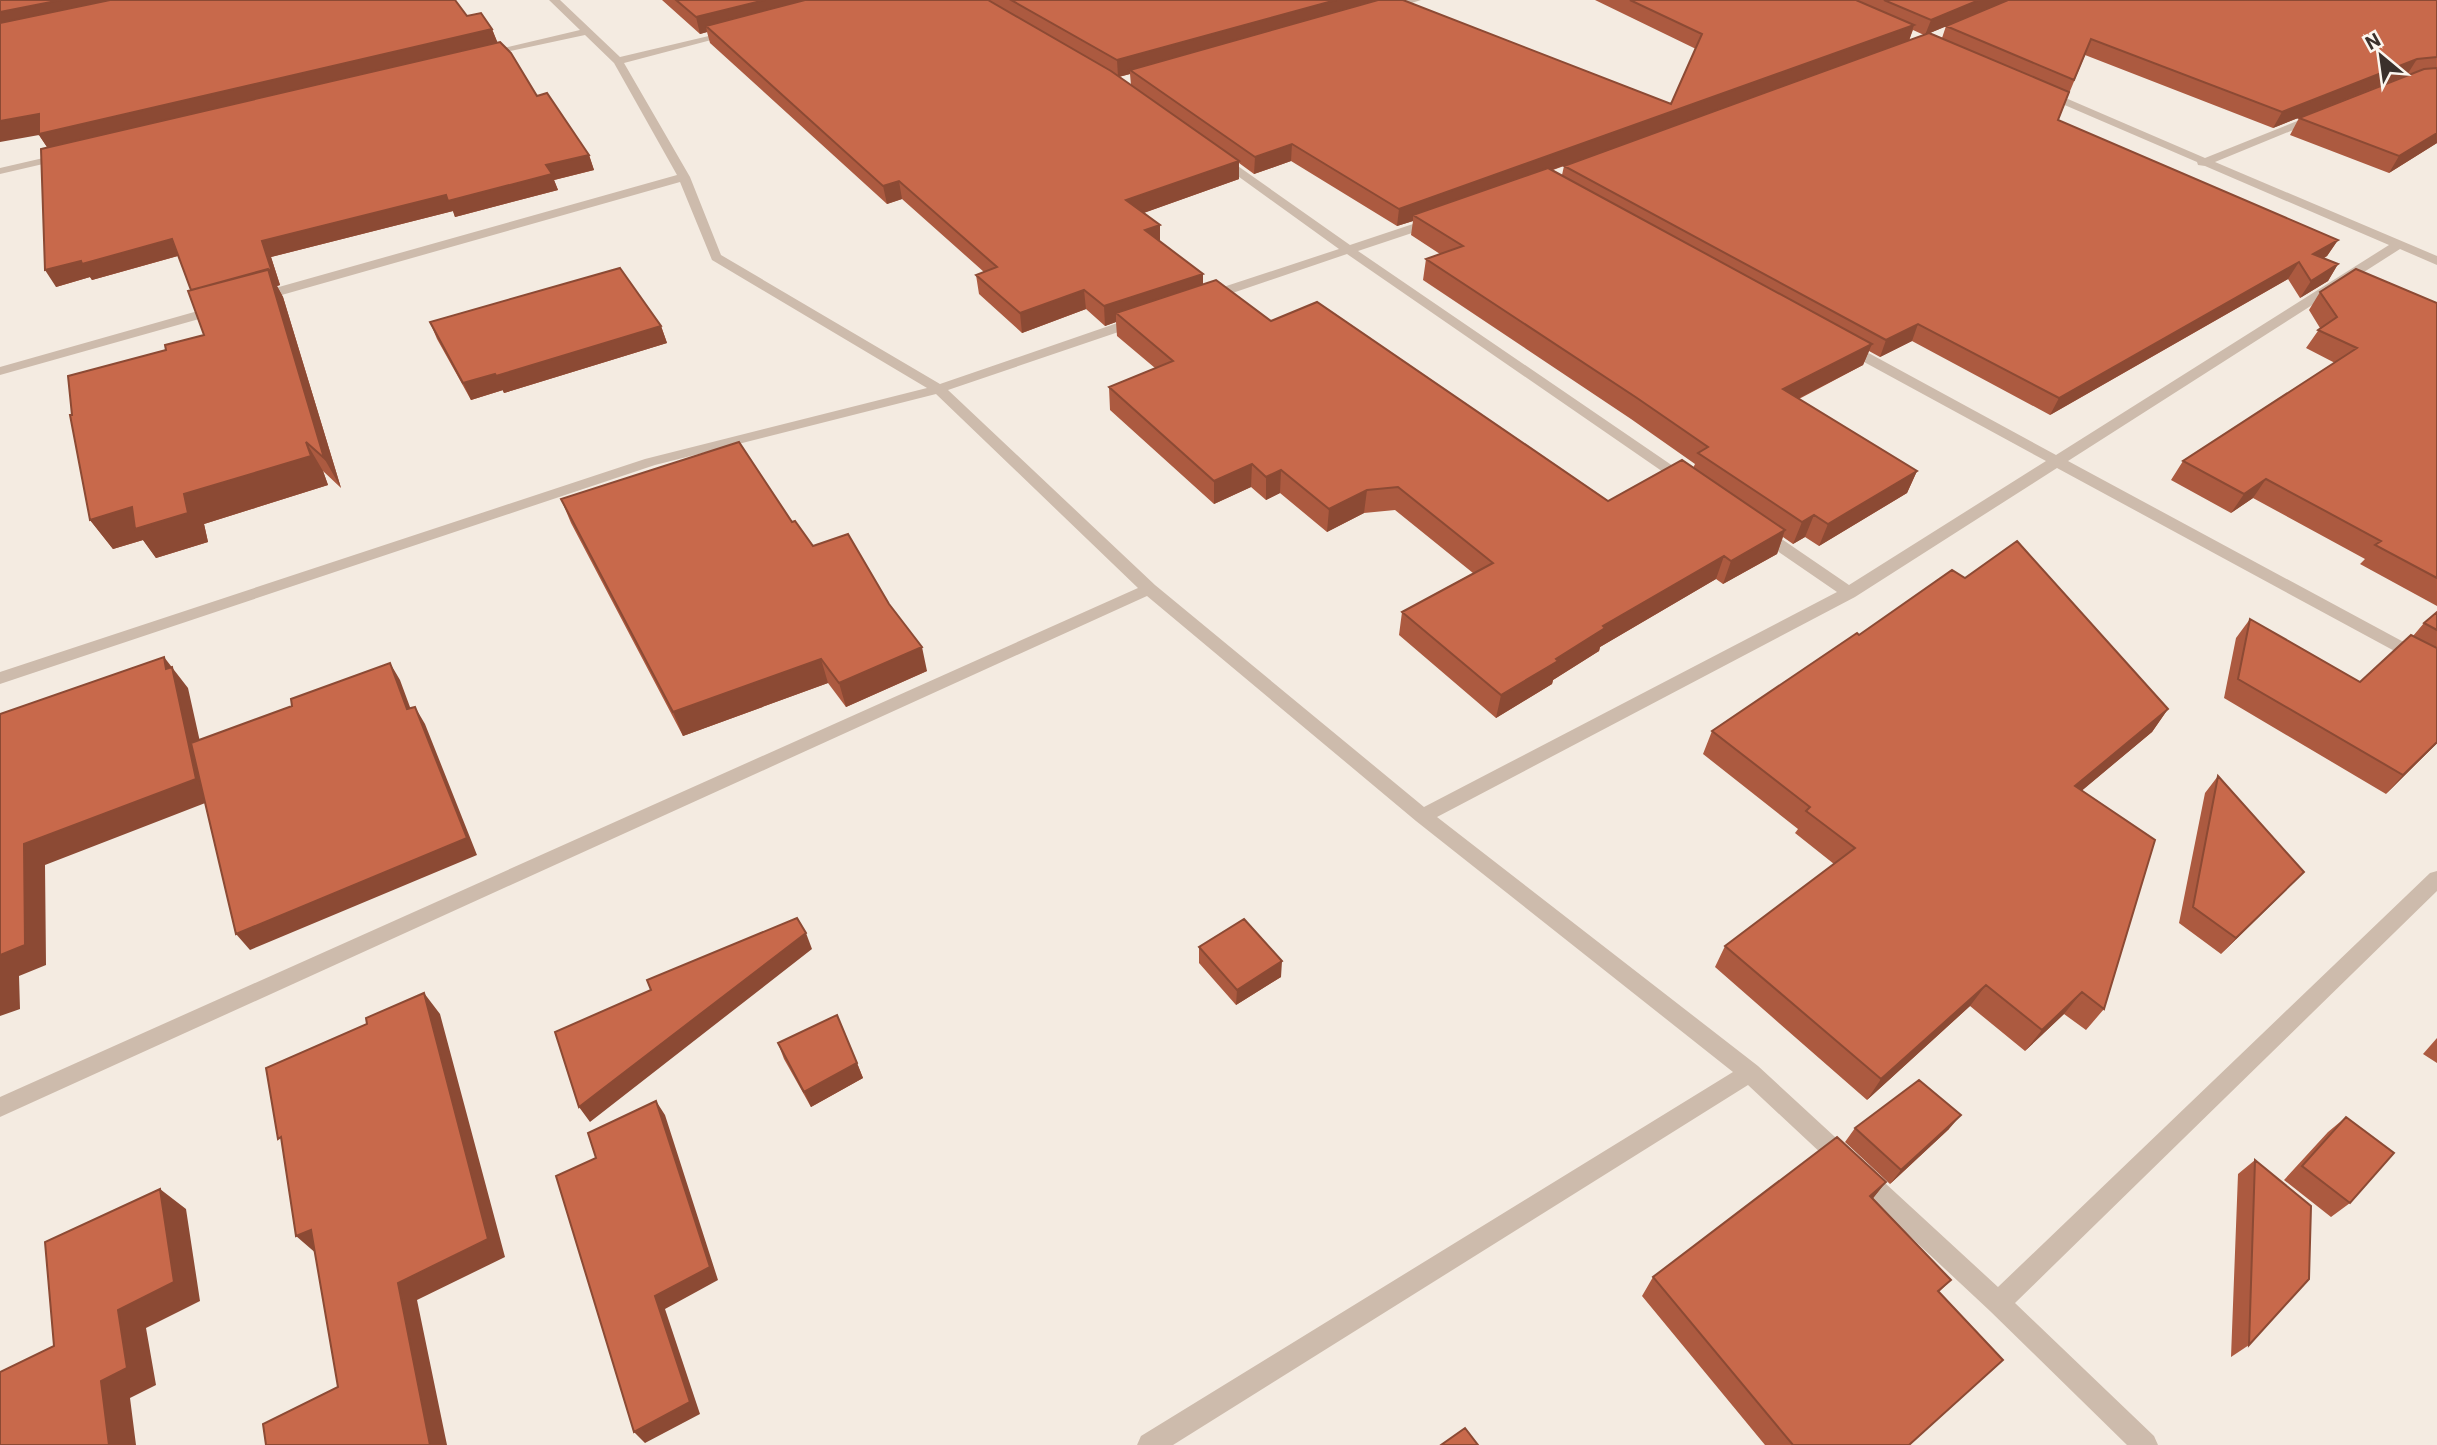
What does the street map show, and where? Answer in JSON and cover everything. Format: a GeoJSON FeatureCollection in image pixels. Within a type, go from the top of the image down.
{"type":"FeatureCollection","features":[{"type":"Feature","properties":{"kind":"street"},"geometry":{"type":"LineString","coordinates":[[554,0],[618,61],[684,177],[716,257],[939,389],[1149,589],[1423,816],[1751,1073],[1998,1303],[2145,1445]]}},
{"type":"Feature","properties":{"kind":"street"},"geometry":{"type":"LineString","coordinates":[[1373,12],[1413,0]]}},
{"type":"Feature","properties":{"kind":"street"},"geometry":{"type":"LineString","coordinates":[[618,61],[737,30]]}},
{"type":"Feature","properties":{"kind":"street"},"geometry":{"type":"LineString","coordinates":[[480,56],[587,31]]}},
{"type":"Feature","properties":{"kind":"street"},"geometry":{"type":"LineString","coordinates":[[2026,85],[2202,163],[2437,261]]}},
{"type":"Feature","properties":{"kind":"street"},"geometry":{"type":"LineString","coordinates":[[2202,163],[2326,114]]}},
{"type":"Feature","properties":{"kind":"street"},"geometry":{"type":"LineString","coordinates":[[0,171],[80,152]]}},
{"type":"Feature","properties":{"kind":"street"},"geometry":{"type":"LineString","coordinates":[[1215,155],[1347,249],[1701,491]]}},
{"type":"Feature","properties":{"kind":"street"},"geometry":{"type":"LineString","coordinates":[[242,302],[684,177]]}},
{"type":"Feature","properties":{"kind":"street"},"geometry":{"type":"LineString","coordinates":[[1189,303],[1442,219]]}},
{"type":"Feature","properties":{"kind":"street"},"geometry":{"type":"LineString","coordinates":[[1423,816],[1849,593],[2398,245]]}},
{"type":"Feature","properties":{"kind":"street"},"geometry":{"type":"LineString","coordinates":[[0,371],[228,306]]}},
{"type":"Feature","properties":{"kind":"street"},"geometry":{"type":"LineString","coordinates":[[0,678],[650,462],[939,389],[1150,317]]}},
{"type":"Feature","properties":{"kind":"street"},"geometry":{"type":"LineString","coordinates":[[1836,341],[2437,668]]}},
{"type":"Feature","properties":{"kind":"street"},"geometry":{"type":"LineString","coordinates":[[1746,522],[1849,593]]}},
{"type":"Feature","properties":{"kind":"street"},"geometry":{"type":"LineString","coordinates":[[0,1107],[1149,589]]}},
{"type":"Feature","properties":{"kind":"street"},"geometry":{"type":"LineString","coordinates":[[1998,1303],[2437,879]]}},
{"type":"Feature","properties":{"kind":"street"},"geometry":{"type":"LineString","coordinates":[[1150,1445],[1751,1073]]}},
{"type":"Feature","properties":{"kind":"building"},"geometry":{"type":"Polygon","coordinates":[[[0,0],[61,0],[0,12],[0,0]]]}},
{"type":"Feature","properties":{"kind":"building"},"geometry":{"type":"Polygon","coordinates":[[[110,0],[455,0],[467,16],[481,13],[492,29],[39,134],[39,114],[0,121],[0,23],[110,0]]]}},
{"type":"Feature","properties":{"kind":"building"},"geometry":{"type":"Polygon","coordinates":[[[676,0],[765,0],[696,17],[676,0]]]}},
{"type":"Feature","properties":{"kind":"building"},"geometry":{"type":"Polygon","coordinates":[[[805,0],[988,0],[1111,71],[1239,161],[1126,200],[1160,225],[1145,230],[1203,274],[1104,306],[1084,290],[1020,313],[976,275],[997,267],[899,181],[883,186],[706,26],[805,0]]]}},
{"type":"Feature","properties":{"kind":"building"},"geometry":{"type":"Polygon","coordinates":[[[1011,0],[1336,0],[1117,60],[1011,0]]]}},
{"type":"Feature","properties":{"kind":"building"},"geometry":{"type":"Polygon","coordinates":[[[1378,0],[1403,0],[1671,104],[1702,34],[1630,0],[1856,0],[1914,25],[1399,209],[1292,144],[1255,157],[1130,70],[1378,0]]]}},
{"type":"Feature","properties":{"kind":"building"},"geometry":{"type":"Polygon","coordinates":[[[1884,0],[1979,0],[1931,20],[1884,0]]]}},
{"type":"Feature","properties":{"kind":"building"},"geometry":{"type":"Polygon","coordinates":[[[2008,0],[2437,0],[2437,57],[2417,59],[2282,112],[2091,39],[2074,80],[1946,26],[2008,0]]]}},
{"type":"Feature","properties":{"kind":"building"},"geometry":{"type":"Polygon","coordinates":[[[1929,33],[2069,92],[2058,120],[2338,240],[2313,254],[2338,264],[2311,281],[2299,262],[2059,398],[1918,324],[1886,340],[1564,166],[1929,33]]]}},
{"type":"Feature","properties":{"kind":"building"},"geometry":{"type":"Polygon","coordinates":[[[500,42],[511,53],[537,96],[547,93],[589,155],[546,165],[552,174],[448,201],[446,195],[262,241],[271,269],[191,290],[172,239],[82,264],[81,261],[45,270],[41,149],[500,42]]]}},
{"type":"Feature","properties":{"kind":"building"},"geometry":{"type":"Polygon","coordinates":[[[2437,68],[2437,133],[2399,156],[2299,118],[2424,69],[2437,68]]]}},
{"type":"Feature","properties":{"kind":"building"},"geometry":{"type":"Polygon","coordinates":[[[1548,168],[1872,344],[1783,389],[1917,471],[1828,524],[1814,515],[1802,522],[1698,453],[1708,447],[1426,259],[1463,246],[1413,215],[1548,168]]]}},
{"type":"Feature","properties":{"kind":"building"},"geometry":{"type":"Polygon","coordinates":[[[620,268],[661,326],[496,376],[495,374],[463,383],[430,322],[620,268]]]}},
{"type":"Feature","properties":{"kind":"building"},"geometry":{"type":"Polygon","coordinates":[[[268,269],[324,458],[306,442],[311,456],[184,494],[188,513],[135,529],[132,507],[90,520],[70,415],[68,376],[166,350],[165,345],[204,335],[188,291],[268,269]]]}},
{"type":"Feature","properties":{"kind":"building"},"geometry":{"type":"Polygon","coordinates":[[[2356,269],[2437,303],[2437,578],[2375,545],[2381,541],[2266,479],[2244,494],[2183,461],[2357,348],[2318,330],[2337,317],[2320,292],[2356,269]]]}},
{"type":"Feature","properties":{"kind":"building"},"geometry":{"type":"Polygon","coordinates":[[[1216,280],[1271,321],[1317,302],[1608,501],[1682,460],[1785,530],[1731,561],[1724,556],[1603,626],[1605,628],[1556,659],[1558,661],[1501,695],[1402,612],[1493,563],[1398,487],[1367,490],[1329,509],[1281,470],[1266,477],[1252,464],[1214,481],[1109,387],[1173,361],[1116,313],[1216,280]]]}},
{"type":"Feature","properties":{"kind":"building"},"geometry":{"type":"Polygon","coordinates":[[[739,442],[792,522],[795,521],[813,546],[848,534],[889,604],[922,647],[839,683],[821,659],[673,712],[561,499],[739,442]]]}},
{"type":"Feature","properties":{"kind":"building"},"geometry":{"type":"Polygon","coordinates":[[[2017,541],[2168,709],[2075,786],[2155,840],[2104,1009],[2082,992],[2042,1030],[1986,985],[1881,1079],[1725,946],[1855,848],[1806,811],[1810,807],[1712,731],[1857,633],[1859,635],[1952,570],[1965,578],[2017,541]]]}},
{"type":"Feature","properties":{"kind":"building"},"geometry":{"type":"Polygon","coordinates":[[[2437,612],[2437,630],[2424,623],[2437,612]]]}},
{"type":"Feature","properties":{"kind":"building"},"geometry":{"type":"Polygon","coordinates":[[[2250,619],[2360,682],[2411,635],[2437,648],[2437,742],[2403,775],[2238,679],[2250,619]]]}},
{"type":"Feature","properties":{"kind":"building"},"geometry":{"type":"Polygon","coordinates":[[[164,657],[166,669],[172,667],[196,779],[24,844],[25,945],[0,955],[0,714],[164,657]]]}},
{"type":"Feature","properties":{"kind":"building"},"geometry":{"type":"Polygon","coordinates":[[[390,663],[407,709],[415,707],[467,838],[236,934],[191,743],[292,706],[291,699],[390,663]]]}},
{"type":"Feature","properties":{"kind":"building"},"geometry":{"type":"Polygon","coordinates":[[[2218,776],[2304,872],[2236,938],[2193,907],[2218,776]]]}},
{"type":"Feature","properties":{"kind":"building"},"geometry":{"type":"Polygon","coordinates":[[[797,918],[806,933],[579,1107],[555,1032],[651,990],[647,980],[797,918]]]}},
{"type":"Feature","properties":{"kind":"building"},"geometry":{"type":"Polygon","coordinates":[[[1244,919],[1282,961],[1237,990],[1199,947],[1244,919]]]}},
{"type":"Feature","properties":{"kind":"building"},"geometry":{"type":"Polygon","coordinates":[[[424,993],[488,1239],[398,1283],[430,1445],[266,1445],[263,1424],[338,1387],[311,1230],[296,1236],[281,1137],[278,1139],[266,1068],[367,1024],[366,1018],[424,993]]]}},
{"type":"Feature","properties":{"kind":"building"},"geometry":{"type":"Polygon","coordinates":[[[837,1015],[857,1063],[804,1092],[778,1043],[837,1015]]]}},
{"type":"Feature","properties":{"kind":"building"},"geometry":{"type":"Polygon","coordinates":[[[1919,1080],[1961,1115],[1901,1170],[1855,1128],[1919,1080]]]}},
{"type":"Feature","properties":{"kind":"building"},"geometry":{"type":"Polygon","coordinates":[[[656,1101],[710,1267],[655,1296],[690,1402],[634,1432],[556,1176],[596,1158],[588,1133],[656,1101]]]}},
{"type":"Feature","properties":{"kind":"building"},"geometry":{"type":"Polygon","coordinates":[[[2346,1117],[2394,1153],[2350,1203],[2302,1166],[2346,1117]]]}},
{"type":"Feature","properties":{"kind":"building"},"geometry":{"type":"Polygon","coordinates":[[[1837,1137],[1886,1182],[1870,1196],[1951,1280],[1938,1291],[2003,1360],[1909,1445],[1793,1445],[1653,1277],[1837,1137]]]}},
{"type":"Feature","properties":{"kind":"building"},"geometry":{"type":"Polygon","coordinates":[[[2255,1160],[2311,1206],[2309,1279],[2249,1345],[2255,1160]]]}},
{"type":"Feature","properties":{"kind":"building"},"geometry":{"type":"Polygon","coordinates":[[[160,1189],[174,1282],[118,1310],[127,1368],[101,1381],[109,1445],[0,1445],[0,1372],[54,1346],[45,1242],[160,1189]]]}},
{"type":"Feature","properties":{"kind":"building"},"geometry":{"type":"Polygon","coordinates":[[[1465,1428],[1478,1445],[1441,1445],[1465,1428]]]}}]}
